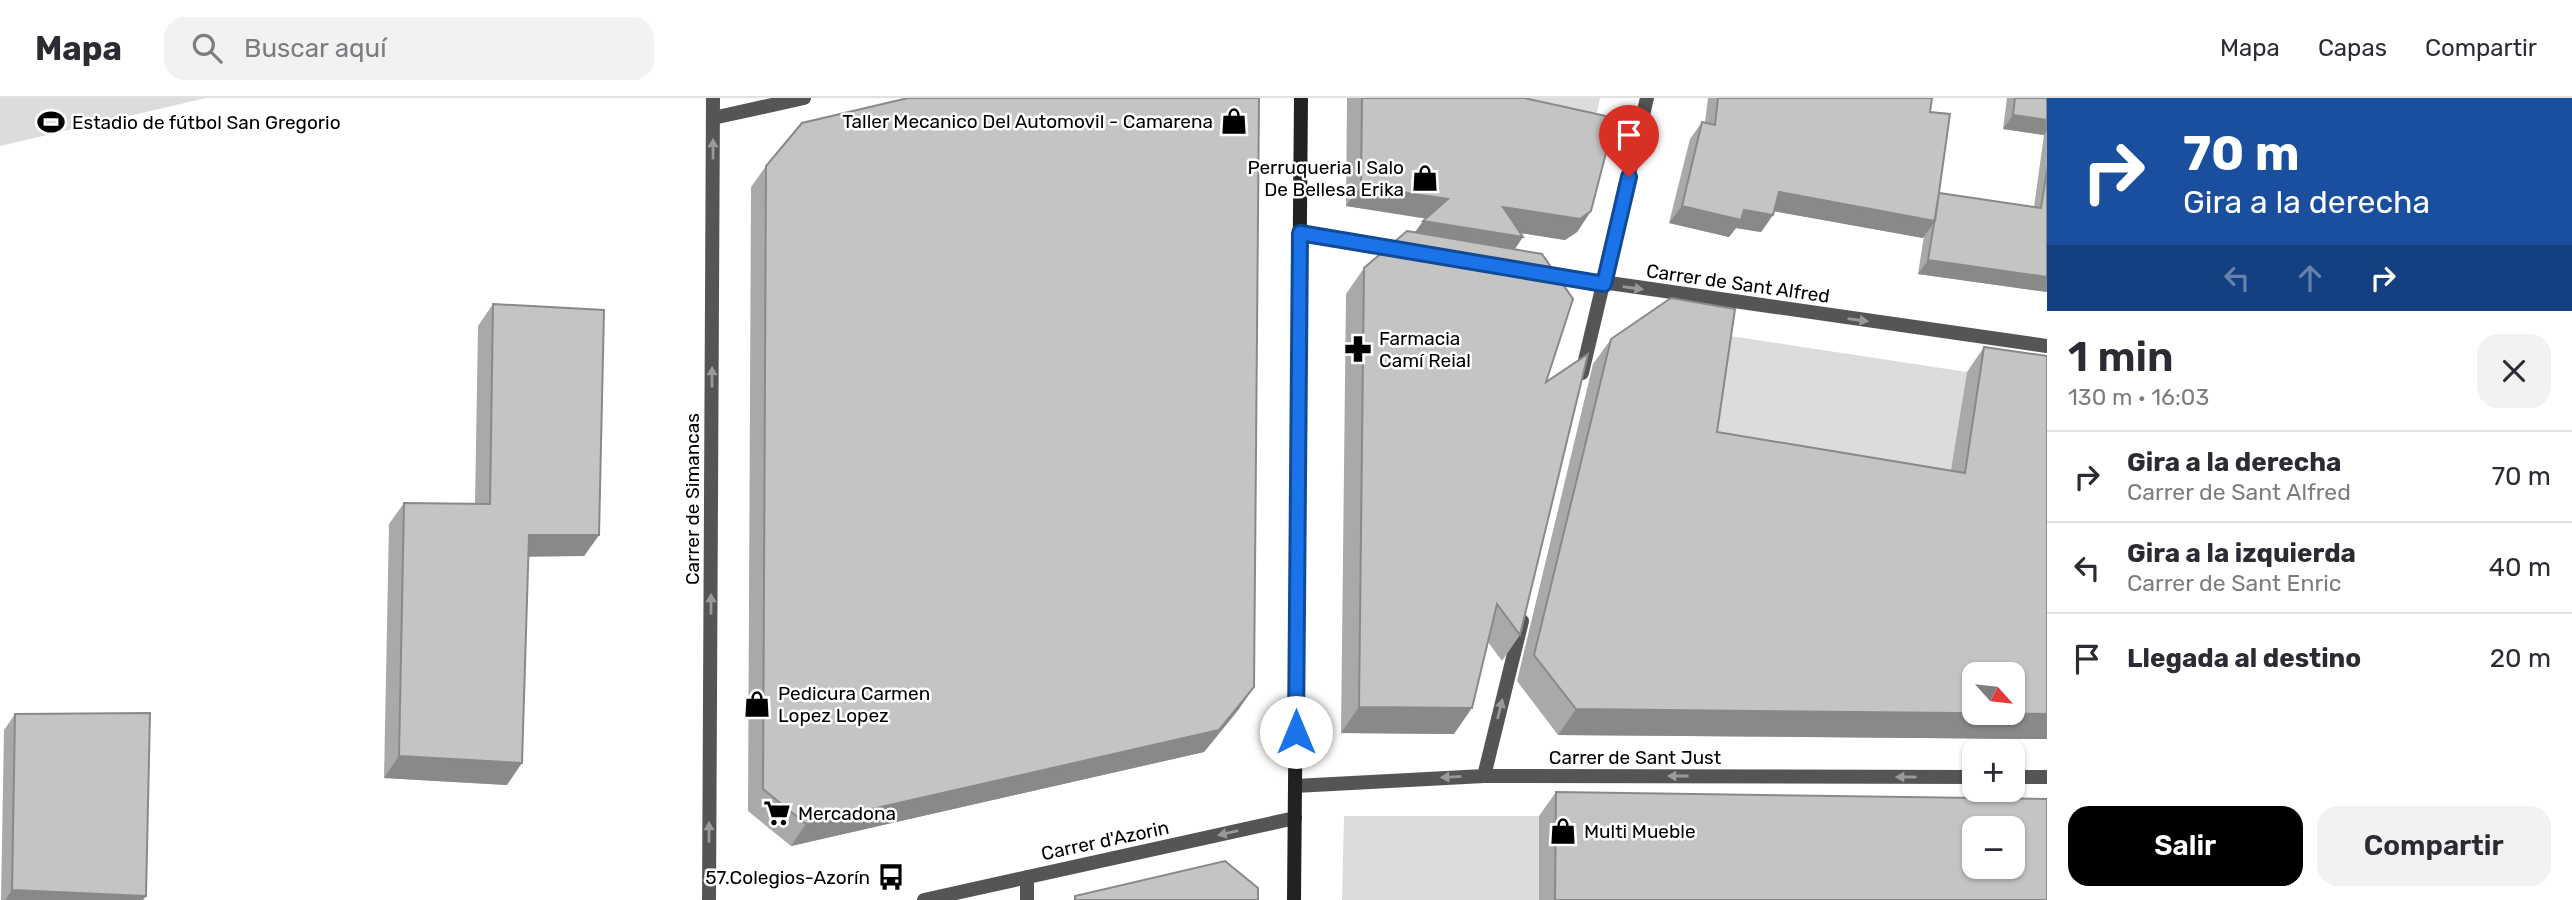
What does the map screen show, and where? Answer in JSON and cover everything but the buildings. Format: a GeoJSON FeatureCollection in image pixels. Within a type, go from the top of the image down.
{"type":"FeatureCollection","features":[{"type":"Feature","properties":{"kind":"street","name":"Carrer de Simancas"},"geometry":{"type":"LineString","coordinates":[[709,900],[713,98]]}},
{"type":"Feature","properties":{"kind":"street"},"geometry":{"type":"LineString","coordinates":[[713,118],[804,98]]}},
{"type":"Feature","properties":{"kind":"street"},"geometry":{"type":"LineString","coordinates":[[1294,900],[1301,98]]}},
{"type":"Feature","properties":{"kind":"street"},"geometry":{"type":"LineString","coordinates":[[1578,390],[1647,98]]}},
{"type":"Feature","properties":{"kind":"street"},"geometry":{"type":"LineString","coordinates":[[1300,233],[1419,253]]}},
{"type":"Feature","properties":{"kind":"street","name":"Carrer de Sant Alfred"},"geometry":{"type":"LineString","coordinates":[[1525,270],[1604,284],[2047,346]]}},
{"type":"Feature","properties":{"kind":"street"},"geometry":{"type":"LineString","coordinates":[[1484,776],[1526,603]]}},
{"type":"Feature","properties":{"kind":"street","name":"Carrer de Sant Just"},"geometry":{"type":"LineString","coordinates":[[1295,786],[1484,776],[1962,777]]}},
{"type":"Feature","properties":{"kind":"street"},"geometry":{"type":"LineString","coordinates":[[2025,777],[2047,777]]}},
{"type":"Feature","properties":{"kind":"street","name":"Carrer d'Azorin"},"geometry":{"type":"LineString","coordinates":[[924,900],[1295,818]]}},
{"type":"Feature","properties":{"kind":"street"},"geometry":{"type":"LineString","coordinates":[[1027,877],[1027,900]]}},
{"type":"Feature","properties":{"kind":"shaded area","name":"Estadio de fútbol San Gregorio"},"geometry":{"type":"Polygon","coordinates":[[[0,98],[206,98],[0,146],[0,98]]]}},
{"type":"Feature","properties":{"kind":"shaded area"},"geometry":{"type":"Polygon","coordinates":[[[1500,98],[1600,98],[1594,126],[1500,98]]]}},
{"type":"Feature","properties":{"kind":"shaded area"},"geometry":{"type":"Polygon","coordinates":[[[1717,334],[1967,372],[1947,498],[1699,458],[1717,334]]]}},
{"type":"Feature","properties":{"kind":"shaded area"},"geometry":{"type":"Polygon","coordinates":[[[1344,816],[1539,816],[1539,900],[1342,900],[1344,816]]]}},
{"type":"Feature","properties":{"kind":"place","name":"Taller Mecanico Del Automovil - Camarena"},"geometry":{"type":"Point","coordinates":[1234,121]}},
{"type":"Feature","properties":{"kind":"place","name":"Estadio de fútbol San Gregorio"},"geometry":{"type":"Point","coordinates":[51,122]}},
{"type":"Feature","properties":{"kind":"place","name":"Perruqueria I Salo De Bellesa Erika"},"geometry":{"type":"Point","coordinates":[1425,178]}},
{"type":"Feature","properties":{"kind":"place","name":"Farmacia Camí Reial"},"geometry":{"type":"Point","coordinates":[1358,349]}},
{"type":"Feature","properties":{"kind":"place","name":"Pedicura Carmen Lopez Lopez"},"geometry":{"type":"Point","coordinates":[757,704]}},
{"type":"Feature","properties":{"kind":"place","name":"Mercadona"},"geometry":{"type":"Point","coordinates":[777,813]}},
{"type":"Feature","properties":{"kind":"place","name":"Multi Mueble"},"geometry":{"type":"Point","coordinates":[1563,831]}},
{"type":"Feature","properties":{"kind":"place","name":"57.Colegios-Azorín"},"geometry":{"type":"Point","coordinates":[891,877]}},
{"type":"Feature","properties":{"kind":"route"},"geometry":{"type":"LineString","coordinates":[[1296,732],[1300,233],[1604,284],[1629,177]]}}]}
